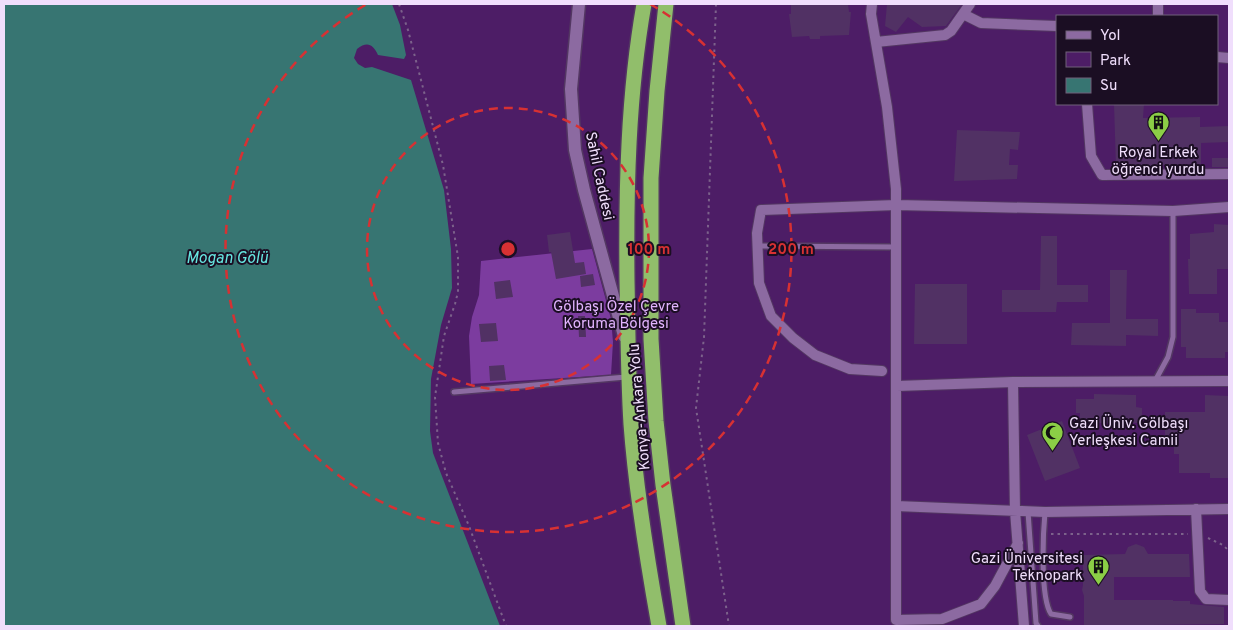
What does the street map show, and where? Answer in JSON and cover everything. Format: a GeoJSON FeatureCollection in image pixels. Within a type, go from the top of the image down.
{"type":"FeatureCollection","features":[{"type":"Feature","properties":{"kind":"highway"},"geometry":{"type":"LineString","coordinates":[[644,4],[632,102],[626,209],[628,351],[636,470],[647,558],[659,626]]}},
{"type":"Feature","properties":{"kind":"highway","name":"Konya-Ankara Yolu"},"geometry":{"type":"LineString","coordinates":[[666,4],[651,178],[651,339],[656,421],[663,485],[683,626]]}},
{"type":"Feature","properties":{"kind":"street","name":"Sahil Caddesi"},"geometry":{"type":"LineString","coordinates":[[579,4],[571,89],[574,144],[584,190],[628,351]]}},
{"type":"Feature","properties":{"kind":"street"},"geometry":{"type":"LineString","coordinates":[[872,4],[871,14],[887,107],[896,188],[896,620],[942,619],[981,604],[994,586],[1018,543]]}},
{"type":"Feature","properties":{"kind":"street"},"geometry":{"type":"LineString","coordinates":[[876,42],[944,34],[952,31],[970,4]]}},
{"type":"Feature","properties":{"kind":"street"},"geometry":{"type":"LineString","coordinates":[[963,14],[981,23],[1056,26]]}},
{"type":"Feature","properties":{"kind":"street"},"geometry":{"type":"LineString","coordinates":[[1087,105],[1092,156],[1102,175],[1229,174]]}},
{"type":"Feature","properties":{"kind":"street"},"geometry":{"type":"LineString","coordinates":[[882,371],[850,369],[815,355],[793,338],[771,316],[760,283],[757,233],[761,210],[896,206],[1173,211],[1229,207]]}},
{"type":"Feature","properties":{"kind":"street"},"geometry":{"type":"LineString","coordinates":[[897,386],[1013,382],[1229,381]]}},
{"type":"Feature","properties":{"kind":"street"},"geometry":{"type":"LineString","coordinates":[[1013,382],[1015,511],[1024,626]]}},
{"type":"Feature","properties":{"kind":"street"},"geometry":{"type":"LineString","coordinates":[[896,506],[1045,512],[1229,509]]}},
{"type":"Feature","properties":{"kind":"street"},"geometry":{"type":"LineString","coordinates":[[1196,509],[1200,591],[1206,599],[1229,600]]}},
{"type":"Feature","properties":{"kind":"lane"},"geometry":{"type":"LineString","coordinates":[[1155,381],[1168,356],[1173,337],[1173,211]]}},
{"type":"Feature","properties":{"kind":"lane"},"geometry":{"type":"LineString","coordinates":[[758,246],[896,247]]}},
{"type":"Feature","properties":{"kind":"lane"},"geometry":{"type":"LineString","coordinates":[[454,392],[629,377]]}},
{"type":"Feature","properties":{"kind":"lane"},"geometry":{"type":"LineString","coordinates":[[1028,511],[1036,623],[1038,626]]}},
{"type":"Feature","properties":{"kind":"lane"},"geometry":{"type":"LineString","coordinates":[[1045,512],[1043,534],[1048,609],[1051,614],[1070,617]]}},
{"type":"Feature","properties":{"kind":"path"},"geometry":{"type":"LineString","coordinates":[[399,4],[413,48],[443,165],[458,257],[458,292],[456,304],[444,336],[435,397],[438,443],[446,473],[469,526],[506,626]]}},
{"type":"Feature","properties":{"kind":"path"},"geometry":{"type":"LineString","coordinates":[[716,4],[704,337],[696,408],[729,626]]}},
{"type":"Feature","properties":{"kind":"path"},"geometry":{"type":"LineString","coordinates":[[1043,534],[1197,534],[1216,540],[1229,551]]}},
{"type":"Feature","properties":{"kind":"green space","name":"Gölbaşı Özel Çevre Koruma Bölgesi"},"geometry":{"type":"Polygon","coordinates":[[[4,4],[1229,4],[1229,626],[4,626],[4,4]]]}},
{"type":"Feature","properties":{"kind":"shaded area"},"geometry":{"type":"Polygon","coordinates":[[[592,249],[611,319],[613,342],[611,375],[471,384],[469,336],[472,317],[479,295],[481,261],[592,249]]]}},
{"type":"Feature","properties":{"kind":"water","name":"Mogan Gölü"},"geometry":{"type":"Polygon","coordinates":[[[4,4],[392,4],[400,25],[406,55],[404,59],[378,55],[372,46],[367,44],[357,49],[354,58],[358,64],[365,68],[372,67],[411,80],[444,190],[451,249],[452,288],[441,325],[431,379],[430,431],[433,453],[500,626],[4,626],[4,4]]]}},
{"type":"Feature","properties":{"kind":"building"},"geometry":{"type":"Polygon","coordinates":[[[791,4],[848,4],[849,12],[851,12],[849,35],[820,36],[820,39],[810,39],[809,36],[792,37],[789,14],[791,14],[791,4]]]}},
{"type":"Feature","properties":{"kind":"building"},"geometry":{"type":"Polygon","coordinates":[[[887,4],[962,4],[946,26],[922,27],[908,17],[896,32],[885,26],[887,4]]]}},
{"type":"Feature","properties":{"kind":"building","name":"Royal Erkek öğrenci yurdu"},"geometry":{"type":"Polygon","coordinates":[[[1114,105],[1144,105],[1143,118],[1200,117],[1200,127],[1229,126],[1229,142],[1201,143],[1201,164],[1116,167],[1114,105]]]}},
{"type":"Feature","properties":{"kind":"building"},"geometry":{"type":"Polygon","coordinates":[[[957,130],[1020,132],[1018,150],[1010,149],[1009,165],[1018,165],[1017,179],[954,181],[957,130]]]}},
{"type":"Feature","properties":{"kind":"building"},"geometry":{"type":"Polygon","coordinates":[[[1212,158],[1229,158],[1229,167],[1212,167],[1212,158]]]}},
{"type":"Feature","properties":{"kind":"building"},"geometry":{"type":"Polygon","coordinates":[[[1214,224],[1229,225],[1229,269],[1217,269],[1217,294],[1189,294],[1188,259],[1190,259],[1190,234],[1214,232],[1214,224]]]}},
{"type":"Feature","properties":{"kind":"building"},"geometry":{"type":"Polygon","coordinates":[[[570,232],[575,263],[584,262],[586,274],[556,279],[547,235],[570,232]]]}},
{"type":"Feature","properties":{"kind":"building"},"geometry":{"type":"Polygon","coordinates":[[[1041,236],[1057,236],[1057,285],[1088,285],[1088,302],[1057,302],[1056,312],[1002,312],[1002,290],[1040,290],[1041,236]]]}},
{"type":"Feature","properties":{"kind":"building"},"geometry":{"type":"Polygon","coordinates":[[[1110,270],[1127,270],[1126,319],[1158,319],[1158,336],[1126,335],[1126,346],[1071,345],[1072,323],[1110,323],[1110,270]]]}},
{"type":"Feature","properties":{"kind":"building"},"geometry":{"type":"Polygon","coordinates":[[[593,274],[595,285],[581,287],[580,276],[593,274]]]}},
{"type":"Feature","properties":{"kind":"building"},"geometry":{"type":"Polygon","coordinates":[[[510,280],[513,297],[496,299],[494,282],[510,280]]]}},
{"type":"Feature","properties":{"kind":"building"},"geometry":{"type":"Polygon","coordinates":[[[915,284],[967,284],[967,344],[914,344],[915,284]]]}},
{"type":"Feature","properties":{"kind":"building"},"geometry":{"type":"Polygon","coordinates":[[[1181,309],[1196,309],[1196,313],[1219,313],[1219,322],[1229,322],[1229,352],[1225,352],[1225,358],[1186,358],[1186,347],[1181,347],[1181,309]]]}},
{"type":"Feature","properties":{"kind":"building"},"geometry":{"type":"Polygon","coordinates":[[[578,316],[585,316],[586,337],[579,337],[578,316]]]}},
{"type":"Feature","properties":{"kind":"building"},"geometry":{"type":"Polygon","coordinates":[[[496,323],[498,341],[481,342],[479,324],[496,323]]]}},
{"type":"Feature","properties":{"kind":"building"},"geometry":{"type":"Polygon","coordinates":[[[504,365],[506,380],[490,381],[489,366],[504,365]]]}},
{"type":"Feature","properties":{"kind":"building"},"geometry":{"type":"Polygon","coordinates":[[[1094,394],[1136,395],[1136,407],[1142,408],[1142,423],[1080,423],[1080,413],[1076,413],[1076,399],[1094,399],[1094,394]]]}},
{"type":"Feature","properties":{"kind":"building"},"geometry":{"type":"Polygon","coordinates":[[[1205,395],[1229,396],[1229,478],[1210,478],[1210,473],[1179,473],[1179,454],[1174,454],[1174,435],[1165,435],[1165,412],[1205,412],[1205,395]]]}},
{"type":"Feature","properties":{"kind":"building","name":"Gazi Üniv. Gölbaşı Yerleşkesi Camii"},"geometry":{"type":"Polygon","coordinates":[[[1062,421],[1080,468],[1045,481],[1027,435],[1062,421]]]}},
{"type":"Feature","properties":{"kind":"building","name":"Gazi Üniversitesi Teknopark"},"geometry":{"type":"Polygon","coordinates":[[[1136,544],[1144,547],[1148,554],[1189,554],[1190,577],[1114,577],[1114,600],[1190,601],[1190,604],[1224,607],[1224,624],[1084,626],[1083,555],[1125,554],[1128,547],[1136,544]]]}},
{"type":"Feature","properties":{"kind":"place","name":"Royal Erkek öğrenci yurdu"},"geometry":{"type":"Point","coordinates":[1158,142]}},
{"type":"Feature","properties":{"kind":"place","name":"Gazi Üniv. Gölbaşı Yerleşkesi Camii"},"geometry":{"type":"Point","coordinates":[1053,451]}},
{"type":"Feature","properties":{"kind":"place","name":"Gazi Üniversitesi Teknopark"},"geometry":{"type":"Point","coordinates":[1099,586]}}]}
